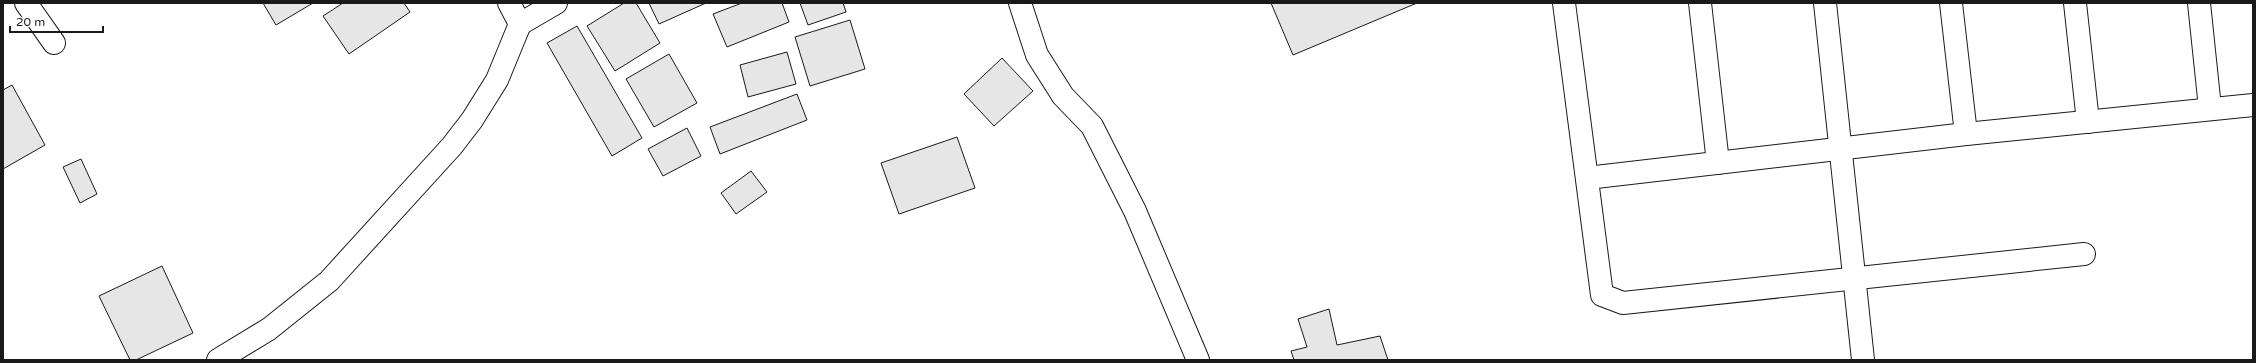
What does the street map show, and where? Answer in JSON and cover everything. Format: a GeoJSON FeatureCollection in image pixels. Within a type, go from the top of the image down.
{"type":"FeatureCollection","features":[{"type":"Feature","properties":{"kind":"street"},"geometry":{"type":"LineString","coordinates":[[26,3],[54,43]]}},
{"type":"Feature","properties":{"kind":"street"},"geometry":{"type":"LineString","coordinates":[[509,3],[520,24]]}},
{"type":"Feature","properties":{"kind":"street"},"geometry":{"type":"LineString","coordinates":[[218,360],[269,329],[329,281],[452,146],[472,120],[497,80],[520,24],[556,3]]}},
{"type":"Feature","properties":{"kind":"street"},"geometry":{"type":"LineString","coordinates":[[1020,3],[1037,55],[1063,96],[1092,126],[1135,211],[1198,360]]}},
{"type":"Feature","properties":{"kind":"street"},"geometry":{"type":"LineString","coordinates":[[1564,3],[1602,295],[1624,302],[2084,254]]}},
{"type":"Feature","properties":{"kind":"street"},"geometry":{"type":"LineString","coordinates":[[1700,3],[1718,163]]}},
{"type":"Feature","properties":{"kind":"street"},"geometry":{"type":"LineString","coordinates":[[1825,3],[1864,360]]}},
{"type":"Feature","properties":{"kind":"street"},"geometry":{"type":"LineString","coordinates":[[1951,3],[1966,134]]}},
{"type":"Feature","properties":{"kind":"street"},"geometry":{"type":"LineString","coordinates":[[2075,3],[2088,122]]}},
{"type":"Feature","properties":{"kind":"street"},"geometry":{"type":"LineString","coordinates":[[2199,3],[2210,108]]}},
{"type":"Feature","properties":{"kind":"street"},"geometry":{"type":"LineString","coordinates":[[1587,178],[1966,134],[2210,108],[2253,105]]}},
{"type":"Feature","properties":{"kind":"building"},"geometry":{"type":"Polygon","coordinates":[[[263,3],[313,3],[276,25],[263,3]]]}},
{"type":"Feature","properties":{"kind":"building"},"geometry":{"type":"Polygon","coordinates":[[[343,3],[404,3],[410,12],[349,54],[323,16],[343,3]]]}},
{"type":"Feature","properties":{"kind":"building"},"geometry":{"type":"Polygon","coordinates":[[[624,3],[636,3],[660,43],[615,71],[587,26],[624,3]]]}},
{"type":"Feature","properties":{"kind":"building"},"geometry":{"type":"Polygon","coordinates":[[[649,3],[706,3],[659,24],[649,3]]]}},
{"type":"Feature","properties":{"kind":"building"},"geometry":{"type":"Polygon","coordinates":[[[742,3],[782,3],[789,22],[727,47],[713,14],[742,3]]]}},
{"type":"Feature","properties":{"kind":"building"},"geometry":{"type":"Polygon","coordinates":[[[800,3],[843,3],[846,12],[808,25],[800,3]]]}},
{"type":"Feature","properties":{"kind":"building"},"geometry":{"type":"Polygon","coordinates":[[[1271,3],[1417,3],[1293,55],[1271,3]]]}},
{"type":"Feature","properties":{"kind":"building"},"geometry":{"type":"Polygon","coordinates":[[[850,20],[865,69],[810,86],[795,37],[850,20]]]}},
{"type":"Feature","properties":{"kind":"building"},"geometry":{"type":"Polygon","coordinates":[[[577,26],[642,138],[612,156],[547,43],[577,26]]]}},
{"type":"Feature","properties":{"kind":"building"},"geometry":{"type":"Polygon","coordinates":[[[787,52],[796,84],[748,97],[740,65],[787,52]]]}},
{"type":"Feature","properties":{"kind":"building"},"geometry":{"type":"Polygon","coordinates":[[[669,54],[697,103],[654,127],[626,79],[669,54]]]}},
{"type":"Feature","properties":{"kind":"building"},"geometry":{"type":"Polygon","coordinates":[[[1002,58],[1033,91],[994,126],[964,94],[1002,58]]]}},
{"type":"Feature","properties":{"kind":"building"},"geometry":{"type":"Polygon","coordinates":[[[12,85],[45,145],[3,169],[3,90],[12,85]]]}},
{"type":"Feature","properties":{"kind":"building"},"geometry":{"type":"Polygon","coordinates":[[[797,94],[807,120],[720,154],[710,127],[797,94]]]}},
{"type":"Feature","properties":{"kind":"building"},"geometry":{"type":"Polygon","coordinates":[[[687,128],[701,156],[663,176],[648,149],[687,128]]]}},
{"type":"Feature","properties":{"kind":"building"},"geometry":{"type":"Polygon","coordinates":[[[957,137],[975,188],[899,214],[881,163],[957,137]]]}},
{"type":"Feature","properties":{"kind":"building"},"geometry":{"type":"Polygon","coordinates":[[[81,159],[97,194],[80,203],[63,167],[81,159]]]}},
{"type":"Feature","properties":{"kind":"building"},"geometry":{"type":"Polygon","coordinates":[[[751,171],[767,192],[736,214],[721,193],[751,171]]]}},
{"type":"Feature","properties":{"kind":"building"},"geometry":{"type":"Polygon","coordinates":[[[162,266],[193,333],[136,360],[130,360],[99,296],[162,266]]]}},
{"type":"Feature","properties":{"kind":"building"},"geometry":{"type":"Polygon","coordinates":[[[1329,309],[1337,345],[1380,336],[1388,360],[1294,360],[1291,351],[1307,347],[1298,319],[1329,309]]]}}]}
